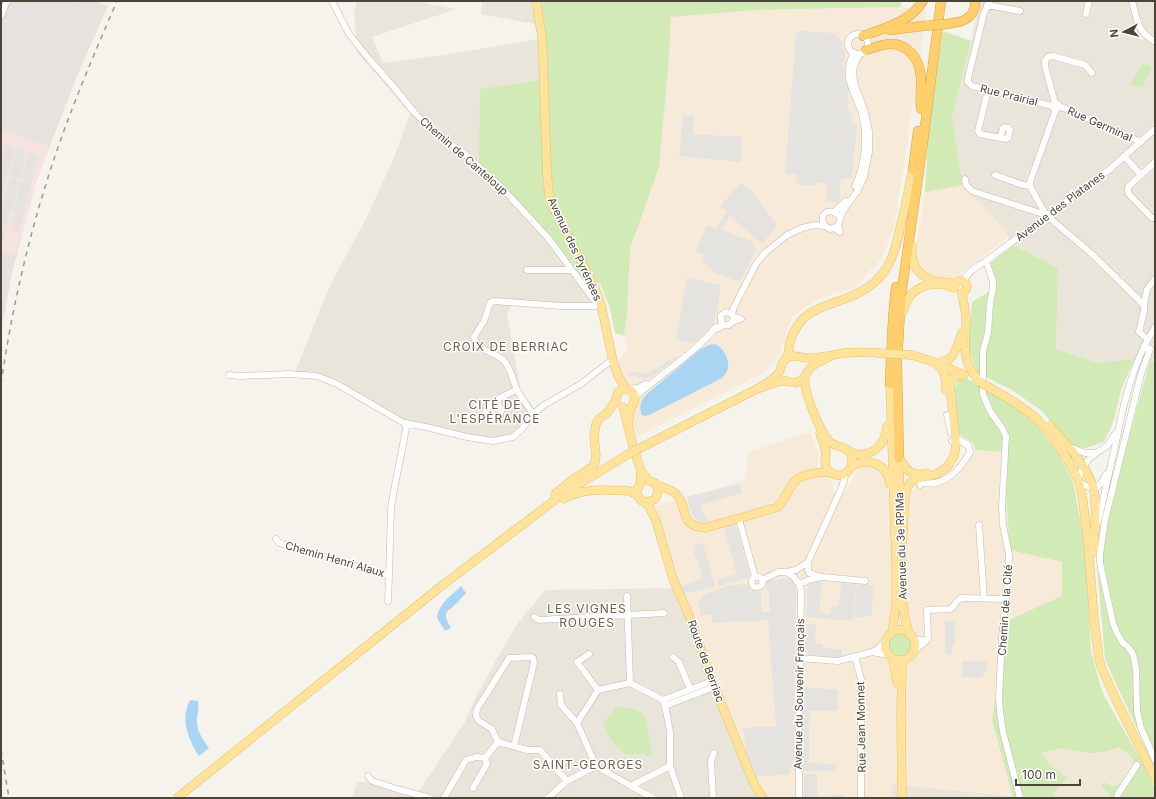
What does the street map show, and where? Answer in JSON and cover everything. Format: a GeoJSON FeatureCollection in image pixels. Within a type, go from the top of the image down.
{"type":"FeatureCollection","features":[{"type":"Feature","properties":{"kind":"highway"},"geometry":{"type":"LineString","coordinates":[[863,36],[898,23],[910,16],[923,1]]}},
{"type":"Feature","properties":{"kind":"highway"},"geometry":{"type":"LineString","coordinates":[[890,384],[894,304],[936,1]]}},
{"type":"Feature","properties":{"kind":"highway"},"geometry":{"type":"LineString","coordinates":[[899,458],[897,363],[901,296],[941,1]]}},
{"type":"Feature","properties":{"kind":"highway"},"geometry":{"type":"LineString","coordinates":[[934,59],[946,1]]}},
{"type":"Feature","properties":{"kind":"highway"},"geometry":{"type":"LineString","coordinates":[[873,32],[961,22],[972,14],[975,7],[975,1]]}},
{"type":"Feature","properties":{"kind":"highway"},"geometry":{"type":"LineString","coordinates":[[862,50],[883,31]]}},
{"type":"Feature","properties":{"kind":"highway"},"geometry":{"type":"LineString","coordinates":[[862,50],[880,45],[892,44],[903,46],[911,52],[920,71],[921,109]]}},
{"type":"Feature","properties":{"kind":"main road","name":"Avenue des Pyrénées"},"geometry":{"type":"LineString","coordinates":[[536,1],[542,37],[549,194],[553,207],[595,288],[622,393]]}},
{"type":"Feature","properties":{"kind":"main road"},"geometry":{"type":"LineString","coordinates":[[922,150],[911,253],[913,263],[919,272],[926,278],[955,286]]}},
{"type":"Feature","properties":{"kind":"main road"},"geometry":{"type":"LineString","coordinates":[[444,584],[561,495],[627,455],[757,389],[776,376],[789,352],[790,341],[802,319],[828,305],[861,292],[873,284],[884,272],[897,246],[912,172]]}},
{"type":"Feature","properties":{"kind":"main road"},"geometry":{"type":"LineString","coordinates":[[955,286],[960,280],[964,280],[967,286],[966,290],[962,293]]}},
{"type":"Feature","properties":{"kind":"main road"},"geometry":{"type":"LineString","coordinates":[[900,316],[904,311],[908,299],[919,289],[933,284],[955,286]]}},
{"type":"Feature","properties":{"kind":"main road"},"geometry":{"type":"LineString","coordinates":[[955,286],[957,292],[962,293]]}},
{"type":"Feature","properties":{"kind":"main road"},"geometry":{"type":"LineString","coordinates":[[962,293],[966,320],[964,345],[970,370],[978,379]]}},
{"type":"Feature","properties":{"kind":"main road"},"geometry":{"type":"LineString","coordinates":[[942,361],[948,360],[952,357],[960,340],[966,320]]}},
{"type":"Feature","properties":{"kind":"main road"},"geometry":{"type":"LineString","coordinates":[[786,358],[796,355],[803,358],[811,358],[863,352],[912,355],[942,361],[990,386],[1034,416],[1050,433],[1067,458],[1079,481],[1086,524],[1096,634],[1102,669],[1118,704],[1153,764],[1155,778]]}},
{"type":"Feature","properties":{"kind":"main road"},"geometry":{"type":"LineString","coordinates":[[757,389],[782,381],[800,381],[807,375],[815,364],[833,355]]}},
{"type":"Feature","properties":{"kind":"main road"},"geometry":{"type":"LineString","coordinates":[[912,355],[978,379]]}},
{"type":"Feature","properties":{"kind":"main road"},"geometry":{"type":"LineString","coordinates":[[803,358],[808,364],[806,386],[808,398],[823,433],[830,442],[839,447],[845,448],[850,452],[861,454],[869,453],[876,450],[882,443],[887,433],[887,395],[890,384]]}},
{"type":"Feature","properties":{"kind":"main road"},"geometry":{"type":"LineString","coordinates":[[899,458],[907,470],[920,475],[939,469],[949,456],[953,442],[947,415],[946,382],[941,367],[934,362]]}},
{"type":"Feature","properties":{"kind":"main road"},"geometry":{"type":"LineString","coordinates":[[781,367],[784,377],[800,388],[814,417],[825,446],[826,468],[833,474]]}},
{"type":"Feature","properties":{"kind":"main road"},"geometry":{"type":"LineString","coordinates":[[901,567],[905,497],[907,488],[914,480],[936,474],[948,466],[954,456],[950,385],[951,380],[957,375],[964,375]]}},
{"type":"Feature","properties":{"kind":"main road"},"geometry":{"type":"LineString","coordinates":[[890,384],[895,535]]}},
{"type":"Feature","properties":{"kind":"main road"},"geometry":{"type":"LineString","coordinates":[[990,386],[1017,398],[1049,425],[1069,447],[1083,467],[1094,488],[1093,595]]}},
{"type":"Feature","properties":{"kind":"main road"},"geometry":{"type":"LineString","coordinates":[[177,798],[571,480],[592,467],[596,456],[594,436],[596,424],[599,419],[608,412],[622,393],[632,391],[635,400],[630,410],[628,426]]}},
{"type":"Feature","properties":{"kind":"main road"},"geometry":{"type":"LineString","coordinates":[[622,393],[618,403],[623,407],[641,471],[640,484]]}},
{"type":"Feature","properties":{"kind":"main road"},"geometry":{"type":"LineString","coordinates":[[623,407],[626,408],[632,406]]}},
{"type":"Feature","properties":{"kind":"main road"},"geometry":{"type":"LineString","coordinates":[[815,473],[820,469],[829,450],[839,447]]}},
{"type":"Feature","properties":{"kind":"main road"},"geometry":{"type":"LineString","coordinates":[[850,452],[853,461],[852,466]]}},
{"type":"Feature","properties":{"kind":"main road"},"geometry":{"type":"LineString","coordinates":[[540,506],[603,465],[627,455]]}},
{"type":"Feature","properties":{"kind":"main road","name":"Avenue du 3e RPIMa"},"geometry":{"type":"LineString","coordinates":[[899,458],[902,599],[905,620],[911,636]]}},
{"type":"Feature","properties":{"kind":"main road"},"geometry":{"type":"LineString","coordinates":[[670,490],[649,502],[645,502],[640,500],[636,489],[646,480],[670,490],[681,502],[686,518],[692,525],[698,528],[705,528],[778,507],[783,502],[794,481],[799,477],[826,472],[840,475],[846,473],[852,466],[863,462],[872,463],[881,466],[889,479],[895,535]]}},
{"type":"Feature","properties":{"kind":"main road"},"geometry":{"type":"LineString","coordinates":[[641,471],[653,483],[658,491],[656,498]]}},
{"type":"Feature","properties":{"kind":"main road"},"geometry":{"type":"LineString","coordinates":[[499,543],[560,501],[573,494],[593,490],[606,490],[629,491],[637,495]]}},
{"type":"Feature","properties":{"kind":"main road","name":"Route de Berriac"},"geometry":{"type":"LineString","coordinates":[[656,498],[654,506],[656,520],[673,579],[688,613],[713,684],[755,786],[763,798]]}},
{"type":"Feature","properties":{"kind":"main road","name":"Route de Berriac"},"geometry":{"type":"LineString","coordinates":[[645,502],[656,520]]}},
{"type":"Feature","properties":{"kind":"main road","name":"Avenue du 3e RPIMa"},"geometry":{"type":"LineString","coordinates":[[892,632],[896,606],[895,535]]}},
{"type":"Feature","properties":{"kind":"main road"},"geometry":{"type":"LineString","coordinates":[[891,657],[897,660],[904,660],[908,658],[914,651],[915,645],[911,636],[900,630],[892,632],[885,641],[885,649],[891,657],[897,679],[901,715]]}},
{"type":"Feature","properties":{"kind":"main road"},"geometry":{"type":"LineString","coordinates":[[902,798],[901,715],[902,664],[904,660]]}},
{"type":"Feature","properties":{"kind":"street"},"geometry":{"type":"LineString","coordinates":[[1,16],[7,1]]}},
{"type":"Feature","properties":{"kind":"street","name":"Chemin de Canteloup"},"geometry":{"type":"LineString","coordinates":[[332,1],[349,34],[414,112],[433,131],[466,155],[502,188],[548,239],[599,304]]}},
{"type":"Feature","properties":{"kind":"street"},"geometry":{"type":"LineString","coordinates":[[1086,14],[1090,1]]}},
{"type":"Feature","properties":{"kind":"street"},"geometry":{"type":"LineString","coordinates":[[1132,1],[1142,32],[1155,42]]}},
{"type":"Feature","properties":{"kind":"street"},"geometry":{"type":"LineString","coordinates":[[989,3],[1020,11]]}},
{"type":"Feature","properties":{"kind":"street","name":"Rue Prairial"},"geometry":{"type":"LineString","coordinates":[[989,3],[984,13],[968,82],[972,86],[1055,106]]}},
{"type":"Feature","properties":{"kind":"street"},"geometry":{"type":"LineString","coordinates":[[723,323],[729,325],[734,307],[756,264],[765,253],[787,235],[802,228],[815,225],[825,226],[827,228],[837,224],[843,211],[861,183],[864,177],[869,152],[869,131],[865,112],[854,82],[853,70],[862,50],[866,38],[856,34],[848,40],[848,47],[851,52],[862,50]]}},
{"type":"Feature","properties":{"kind":"street"},"geometry":{"type":"LineString","coordinates":[[815,225],[827,212],[834,212],[845,203],[858,181],[865,142],[862,114],[850,83],[848,70],[850,60],[862,50]]}},
{"type":"Feature","properties":{"kind":"street","name":"Rue Germinal"},"geometry":{"type":"LineString","coordinates":[[1092,72],[1085,65],[1053,56],[1048,57],[1045,66],[1055,106],[1141,142]]}},
{"type":"Feature","properties":{"kind":"street"},"geometry":{"type":"LineString","coordinates":[[988,90],[978,131],[980,134],[1000,138]]}},
{"type":"Feature","properties":{"kind":"street"},"geometry":{"type":"LineString","coordinates":[[1055,106],[1030,186],[1046,215],[1092,254],[1144,305]]}},
{"type":"Feature","properties":{"kind":"street","name":"Avenue des Platanes"},"geometry":{"type":"LineString","coordinates":[[964,280],[971,271],[1110,168],[1155,129]]}},
{"type":"Feature","properties":{"kind":"street"},"geometry":{"type":"LineString","coordinates":[[1124,156],[1141,175]]}},
{"type":"Feature","properties":{"kind":"street"},"geometry":{"type":"LineString","coordinates":[[1155,162],[1128,187],[1128,193],[1152,218],[1155,218]]}},
{"type":"Feature","properties":{"kind":"street"},"geometry":{"type":"LineString","coordinates":[[995,175],[1030,186]]}},
{"type":"Feature","properties":{"kind":"street"},"geometry":{"type":"LineString","coordinates":[[965,179],[966,185],[972,191],[1046,215]]}},
{"type":"Feature","properties":{"kind":"street"},"geometry":{"type":"LineString","coordinates":[[834,212],[836,214],[837,224]]}},
{"type":"Feature","properties":{"kind":"street"},"geometry":{"type":"LineString","coordinates":[[822,219],[825,226]]}},
{"type":"Feature","properties":{"kind":"street","name":"Chemin de la Cité"},"geometry":{"type":"LineString","coordinates":[[986,261],[993,281],[993,288],[990,303],[988,333],[983,351],[983,394],[990,411],[1006,436],[1002,507],[1003,525],[1009,555],[999,697],[1003,732],[1020,798]]}},
{"type":"Feature","properties":{"kind":"street"},"geometry":{"type":"LineString","coordinates":[[528,270],[571,270]]}},
{"type":"Feature","properties":{"kind":"street"},"geometry":{"type":"LineString","coordinates":[[1148,339],[1139,332],[1144,311],[1146,289],[1155,279]]}},
{"type":"Feature","properties":{"kind":"street"},"geometry":{"type":"LineString","coordinates":[[533,414],[517,390],[506,362],[476,343],[474,337],[484,321],[490,303],[494,301],[561,306],[595,306],[599,304]]}},
{"type":"Feature","properties":{"kind":"street"},"geometry":{"type":"LineString","coordinates":[[723,323],[721,315],[724,312],[732,316]]}},
{"type":"Feature","properties":{"kind":"street"},"geometry":{"type":"LineString","coordinates":[[635,397],[653,381],[678,363],[723,323]]}},
{"type":"Feature","properties":{"kind":"street"},"geometry":{"type":"LineString","coordinates":[[1094,559],[1098,522],[1132,376],[1144,346],[1155,327]]}},
{"type":"Feature","properties":{"kind":"street"},"geometry":{"type":"LineString","coordinates":[[1144,346],[1150,349],[1141,374],[1106,513],[1100,563],[1113,623],[1123,643],[1133,654],[1136,668],[1137,711],[1153,764]]}},
{"type":"Feature","properties":{"kind":"street"},"geometry":{"type":"LineString","coordinates":[[229,376],[289,374],[317,376],[337,384],[392,417],[407,423],[467,437],[493,441],[513,437],[533,414],[544,405],[568,387],[581,384],[609,362],[613,361]]}},
{"type":"Feature","properties":{"kind":"street"},"geometry":{"type":"LineString","coordinates":[[622,393],[653,381]]}},
{"type":"Feature","properties":{"kind":"street"},"geometry":{"type":"LineString","coordinates":[[497,400],[502,396],[517,390]]}},
{"type":"Feature","properties":{"kind":"street","name":"Chemin Henri Alaux"},"geometry":{"type":"LineString","coordinates":[[276,539],[279,544],[389,576],[391,508],[407,423]]}},
{"type":"Feature","properties":{"kind":"street"},"geometry":{"type":"LineString","coordinates":[[1112,462],[1109,465],[1102,482],[1098,486],[1094,488],[1086,487],[1079,481],[1079,476],[1083,467],[1095,453],[1107,446],[1112,441],[1120,424]]}},
{"type":"Feature","properties":{"kind":"street"},"geometry":{"type":"LineString","coordinates":[[920,485],[922,483],[930,485],[935,484],[949,477],[965,461],[970,452],[967,444],[953,442]]}},
{"type":"Feature","properties":{"kind":"street"},"geometry":{"type":"LineString","coordinates":[[1069,447],[1085,453],[1095,453]]}},
{"type":"Feature","properties":{"kind":"street","name":"Avenue du Souvenir Français"},"geometry":{"type":"LineString","coordinates":[[799,798],[799,658],[801,590],[808,562],[839,494],[846,473]]}},
{"type":"Feature","properties":{"kind":"street"},"geometry":{"type":"LineString","coordinates":[[833,474],[838,483],[839,494]]}},
{"type":"Feature","properties":{"kind":"street"},"geometry":{"type":"LineString","coordinates":[[739,519],[755,577]]}},
{"type":"Feature","properties":{"kind":"street"},"geometry":{"type":"LineString","coordinates":[[979,525],[984,598]]}},
{"type":"Feature","properties":{"kind":"street"},"geometry":{"type":"LineString","coordinates":[[804,577],[794,573],[808,562]]}},
{"type":"Feature","properties":{"kind":"street"},"geometry":{"type":"LineString","coordinates":[[762,580],[778,572],[786,572],[804,568],[804,577]]}},
{"type":"Feature","properties":{"kind":"street"},"geometry":{"type":"LineString","coordinates":[[786,572],[804,577],[865,580]]}},
{"type":"Feature","properties":{"kind":"street"},"geometry":{"type":"LineString","coordinates":[[388,601],[389,576]]}},
{"type":"Feature","properties":{"kind":"street"},"geometry":{"type":"LineString","coordinates":[[755,577],[751,582],[755,588],[762,585],[762,580]]}},
{"type":"Feature","properties":{"kind":"street"},"geometry":{"type":"LineString","coordinates":[[755,577],[762,580]]}},
{"type":"Feature","properties":{"kind":"street"},"geometry":{"type":"LineString","coordinates":[[627,596],[630,683]]}},
{"type":"Feature","properties":{"kind":"street"},"geometry":{"type":"LineString","coordinates":[[914,651],[926,641],[928,637],[927,610],[950,610],[959,599],[1006,599]]}},
{"type":"Feature","properties":{"kind":"street"},"geometry":{"type":"LineString","coordinates":[[534,617],[539,620],[664,613]]}},
{"type":"Feature","properties":{"kind":"street"},"geometry":{"type":"LineString","coordinates":[[911,636],[926,641]]}},
{"type":"Feature","properties":{"kind":"street"},"geometry":{"type":"LineString","coordinates":[[799,658],[838,661],[872,652],[879,648],[885,641]]}},
{"type":"Feature","properties":{"kind":"street"},"geometry":{"type":"LineString","coordinates":[[872,652],[891,657]]}},
{"type":"Feature","properties":{"kind":"street"},"geometry":{"type":"LineString","coordinates":[[589,654],[578,662],[598,690]]}},
{"type":"Feature","properties":{"kind":"street"},"geometry":{"type":"LineString","coordinates":[[498,742],[492,729],[479,721],[476,716],[477,709],[509,658],[530,657],[533,658],[534,663],[514,746]]}},
{"type":"Feature","properties":{"kind":"street"},"geometry":{"type":"LineString","coordinates":[[673,657],[679,662],[690,689]]}},
{"type":"Feature","properties":{"kind":"street","name":"Rue Jean Monnet"},"geometry":{"type":"LineString","coordinates":[[856,657],[861,679],[861,798]]}},
{"type":"Feature","properties":{"kind":"street"},"geometry":{"type":"LineString","coordinates":[[577,723],[598,690],[630,683],[664,703],[670,732],[670,766],[681,798]]}},
{"type":"Feature","properties":{"kind":"street"},"geometry":{"type":"LineString","coordinates":[[664,703],[690,689],[713,684]]}},
{"type":"Feature","properties":{"kind":"street"},"geometry":{"type":"LineString","coordinates":[[664,703],[713,684]]}},
{"type":"Feature","properties":{"kind":"street"},"geometry":{"type":"LineString","coordinates":[[560,694],[561,705],[577,723],[596,766],[653,798]]}},
{"type":"Feature","properties":{"kind":"street"},"geometry":{"type":"LineString","coordinates":[[498,742],[530,751],[540,750],[567,781]]}},
{"type":"Feature","properties":{"kind":"street"},"geometry":{"type":"LineString","coordinates":[[484,758],[498,742]]}},
{"type":"Feature","properties":{"kind":"street"},"geometry":{"type":"LineString","coordinates":[[714,753],[711,761],[714,798]]}},
{"type":"Feature","properties":{"kind":"street"},"geometry":{"type":"LineString","coordinates":[[444,798],[466,760],[476,756],[484,758]]}},
{"type":"Feature","properties":{"kind":"street"},"geometry":{"type":"LineString","coordinates":[[473,788],[486,764],[484,758]]}},
{"type":"Feature","properties":{"kind":"street"},"geometry":{"type":"LineString","coordinates":[[1117,798],[1118,794],[1138,765]]}},
{"type":"Feature","properties":{"kind":"street"},"geometry":{"type":"LineString","coordinates":[[548,798],[567,781],[596,766]]}},
{"type":"Feature","properties":{"kind":"street"},"geometry":{"type":"LineString","coordinates":[[631,786],[670,766]]}},
{"type":"Feature","properties":{"kind":"street"},"geometry":{"type":"LineString","coordinates":[[368,776],[372,781],[430,798]]}},
{"type":"Feature","properties":{"kind":"shaded area"},"geometry":{"type":"Polygon","coordinates":[[[1,1],[95,1],[108,6],[77,76],[36,182],[12,273],[1,331],[1,1]]]}},
{"type":"Feature","properties":{"kind":"shaded area"},"geometry":{"type":"Polygon","coordinates":[[[24,1],[40,1],[36,11],[31,11],[29,15],[19,11],[24,1]]]}},
{"type":"Feature","properties":{"kind":"shaded area"},"geometry":{"type":"Polygon","coordinates":[[[50,1],[77,1],[76,5],[71,7],[66,18],[46,11],[50,1]]]}},
{"type":"Feature","properties":{"kind":"shaded area"},"geometry":{"type":"Polygon","coordinates":[[[357,1],[415,1],[457,9],[372,37],[383,63],[445,55],[538,39],[542,81],[548,238],[599,309],[511,306],[507,314],[521,391],[533,409],[515,435],[499,441],[408,426],[339,387],[318,378],[294,375],[324,300],[336,274],[365,221],[393,160],[410,114],[357,52],[354,12],[357,1]]]}},
{"type":"Feature","properties":{"kind":"shaded area"},"geometry":{"type":"Polygon","coordinates":[[[482,1],[539,1],[535,24],[481,14],[482,1]]]}},
{"type":"Feature","properties":{"kind":"shaded area"},"geometry":{"type":"Polygon","coordinates":[[[980,1],[1155,1],[1155,361],[1099,363],[1056,349],[1058,268],[1013,245],[1008,237],[963,185],[952,118],[980,1]]]}},
{"type":"Feature","properties":{"kind":"shaded area"},"geometry":{"type":"Polygon","coordinates":[[[900,7],[927,10],[894,229],[881,259],[854,287],[820,298],[793,315],[781,350],[765,372],[633,439],[630,421],[632,410],[637,403],[617,368],[619,360],[627,349],[624,336],[627,314],[630,249],[659,167],[668,69],[670,17],[755,10],[900,7]]]}},
{"type":"Feature","properties":{"kind":"shaded area"},"geometry":{"type":"Polygon","coordinates":[[[800,31],[834,33],[842,42],[845,55],[844,76],[848,91],[848,111],[853,114],[852,123],[857,124],[852,178],[841,179],[839,203],[826,201],[828,183],[817,182],[817,186],[796,184],[797,174],[785,174],[796,34],[800,31]]]}},
{"type":"Feature","properties":{"kind":"shaded area"},"geometry":{"type":"Polygon","coordinates":[[[683,116],[694,117],[693,134],[742,137],[741,162],[679,156],[683,116]]]}},
{"type":"Feature","properties":{"kind":"shaded area"},"geometry":{"type":"Polygon","coordinates":[[[1,128],[50,147],[36,182],[16,255],[1,254],[1,128]]]}},
{"type":"Feature","properties":{"kind":"shaded area"},"geometry":{"type":"Polygon","coordinates":[[[6,145],[15,148],[8,176],[5,175],[4,178],[7,179],[1,201],[1,163],[6,145]]]}},
{"type":"Feature","properties":{"kind":"shaded area"},"geometry":{"type":"Polygon","coordinates":[[[17,148],[26,151],[20,179],[16,178],[16,181],[19,182],[11,213],[7,212],[7,215],[10,216],[8,224],[3,223],[2,225],[2,229],[6,230],[1,250],[1,214],[4,214],[4,212],[1,210],[9,179],[12,180],[13,177],[10,176],[17,148]]]}},
{"type":"Feature","properties":{"kind":"shaded area"},"geometry":{"type":"Polygon","coordinates":[[[29,153],[38,155],[19,232],[15,231],[14,225],[10,224],[12,217],[17,218],[18,215],[13,213],[21,182],[24,183],[25,180],[22,179],[29,153]]]}},
{"type":"Feature","properties":{"kind":"shaded area"},"geometry":{"type":"Polygon","coordinates":[[[741,183],[752,192],[777,225],[762,244],[730,216],[721,229],[752,242],[756,249],[741,280],[736,281],[714,272],[702,261],[704,255],[696,251],[707,225],[716,229],[727,212],[720,206],[741,183]]]}},
{"type":"Feature","properties":{"kind":"shaded area"},"geometry":{"type":"Polygon","coordinates":[[[963,185],[1000,224],[1008,237],[963,272],[947,280],[925,274],[916,263],[914,251],[920,226],[925,192],[963,185]]]}},
{"type":"Feature","properties":{"kind":"shaded area"},"geometry":{"type":"Polygon","coordinates":[[[687,277],[720,285],[721,288],[714,324],[694,343],[676,340],[687,277]]]}},
{"type":"Feature","properties":{"kind":"shaded area"},"geometry":{"type":"Polygon","coordinates":[[[676,356],[678,358],[652,376],[646,378],[628,375],[629,371],[643,374],[650,372],[676,356]]]}},
{"type":"Feature","properties":{"kind":"shaded area"},"geometry":{"type":"Polygon","coordinates":[[[810,431],[819,455],[817,467],[822,476],[831,480],[834,491],[845,493],[861,465],[875,467],[885,475],[888,493],[910,497],[916,485],[933,487],[960,476],[960,472],[975,450],[1003,452],[1010,550],[1062,562],[1062,596],[992,720],[1012,796],[892,784],[892,798],[765,798],[747,764],[678,588],[656,506],[745,480],[748,453],[810,431]]]}},
{"type":"Feature","properties":{"kind":"shaded area"},"geometry":{"type":"Polygon","coordinates":[[[739,484],[742,493],[701,505],[703,513],[707,516],[707,523],[697,520],[692,514],[687,497],[739,484]]]}},
{"type":"Feature","properties":{"kind":"shaded area"},"geometry":{"type":"Polygon","coordinates":[[[732,524],[736,526],[750,577],[719,586],[716,580],[737,574],[725,532],[727,525],[732,524]]]}},
{"type":"Feature","properties":{"kind":"shaded area"},"geometry":{"type":"Polygon","coordinates":[[[703,543],[715,586],[685,594],[681,586],[703,579],[693,549],[696,549],[695,544],[703,543]]]}},
{"type":"Feature","properties":{"kind":"shaded area"},"geometry":{"type":"Polygon","coordinates":[[[791,578],[795,584],[796,597],[794,768],[790,768],[790,774],[756,777],[747,756],[743,728],[776,726],[768,620],[712,623],[711,614],[700,616],[699,600],[701,600],[701,597],[704,595],[727,586],[746,584],[747,586],[750,585],[751,591],[761,592],[762,612],[770,612],[767,580],[791,578]]]}},
{"type":"Feature","properties":{"kind":"shaded area"},"geometry":{"type":"Polygon","coordinates":[[[822,579],[819,612],[830,614],[831,606],[839,606],[841,583],[856,584],[853,621],[807,617],[807,586],[816,580],[822,579]]]}},
{"type":"Feature","properties":{"kind":"shaded area"},"geometry":{"type":"Polygon","coordinates":[[[857,583],[873,585],[872,615],[859,618],[854,617],[857,583]]]}},
{"type":"Feature","properties":{"kind":"shaded area"},"geometry":{"type":"Polygon","coordinates":[[[678,588],[765,798],[352,798],[357,781],[419,791],[465,722],[476,696],[515,627],[545,590],[678,588]]]}},
{"type":"Feature","properties":{"kind":"shaded area"},"geometry":{"type":"Polygon","coordinates":[[[945,621],[955,621],[955,646],[952,646],[952,654],[945,654],[945,621]]]}},
{"type":"Feature","properties":{"kind":"shaded area"},"geometry":{"type":"Polygon","coordinates":[[[805,624],[816,624],[815,643],[823,644],[823,648],[842,650],[841,657],[808,655],[808,651],[805,650],[805,624]]]}},
{"type":"Feature","properties":{"kind":"shaded area"},"geometry":{"type":"Polygon","coordinates":[[[962,661],[987,661],[987,673],[983,673],[983,677],[962,677],[962,661]]]}},
{"type":"Feature","properties":{"kind":"shaded area"},"geometry":{"type":"Polygon","coordinates":[[[803,687],[838,690],[838,710],[810,711],[809,763],[837,764],[837,771],[802,771],[803,687]]]}},
{"type":"Feature","properties":{"kind":"shaded area"},"geometry":{"type":"Polygon","coordinates":[[[1119,747],[1134,759],[1134,763],[1119,786],[1115,787],[1105,782],[1101,786],[1109,793],[1110,798],[1056,798],[1052,795],[1066,778],[1049,764],[1041,753],[1063,748],[1087,753],[1098,753],[1119,747]]]}},
{"type":"Feature","properties":{"kind":"shaded area"},"geometry":{"type":"Polygon","coordinates":[[[804,774],[817,774],[818,796],[830,797],[830,795],[841,795],[847,798],[804,798],[804,774]]]}},
{"type":"Feature","properties":{"kind":"shaded area"},"geometry":{"type":"Polygon","coordinates":[[[891,784],[1012,796],[1013,798],[892,798],[891,784]]]}},
{"type":"Feature","properties":{"kind":"green space"},"geometry":{"type":"Polygon","coordinates":[[[539,1],[902,1],[900,7],[755,10],[671,17],[659,167],[630,249],[627,314],[624,336],[615,333],[610,308],[600,283],[585,285],[548,238],[479,167],[480,89],[542,80],[535,24],[539,1]]]}},
{"type":"Feature","properties":{"kind":"green space"},"geometry":{"type":"Polygon","coordinates":[[[943,31],[971,41],[952,118],[963,185],[925,192],[929,124],[943,31]]]}},
{"type":"Feature","properties":{"kind":"green space"},"geometry":{"type":"Polygon","coordinates":[[[1142,63],[1152,67],[1142,88],[1131,84],[1142,63]]]}},
{"type":"Feature","properties":{"kind":"green space"},"geometry":{"type":"Polygon","coordinates":[[[1013,245],[1058,268],[1056,349],[1099,363],[1134,359],[1121,390],[1114,420],[1104,442],[1086,448],[1073,446],[1062,436],[1042,411],[1012,390],[978,373],[968,349],[972,302],[995,288],[991,263],[1013,245]]]}},
{"type":"Feature","properties":{"kind":"green space"},"geometry":{"type":"Polygon","coordinates":[[[1150,360],[1155,361],[1155,767],[1105,659],[1097,566],[1125,452],[1150,360]]]}},
{"type":"Feature","properties":{"kind":"green space"},"geometry":{"type":"Polygon","coordinates":[[[958,379],[973,381],[1008,401],[1037,425],[1058,453],[1073,482],[1085,544],[1091,651],[1102,692],[1148,773],[1155,788],[1155,798],[1110,798],[1109,793],[1101,786],[1105,782],[1113,786],[1118,785],[1128,774],[1133,765],[1134,762],[1132,757],[1119,747],[1098,753],[1087,753],[1063,748],[1041,753],[1049,764],[1067,778],[1053,794],[1056,798],[1013,798],[992,720],[1009,620],[1062,596],[1062,562],[1010,550],[1003,452],[975,450],[973,443],[958,434],[955,388],[958,379]]]}},
{"type":"Feature","properties":{"kind":"green space"},"geometry":{"type":"Polygon","coordinates":[[[900,633],[905,634],[911,640],[911,650],[905,656],[900,657],[895,656],[889,650],[888,645],[889,640],[895,634],[900,633]]]}},
{"type":"Feature","properties":{"kind":"green space"},"geometry":{"type":"Polygon","coordinates":[[[614,707],[623,707],[636,710],[643,715],[646,719],[652,755],[646,756],[644,754],[625,754],[612,742],[603,723],[612,713],[614,707]]]}},
{"type":"Feature","properties":{"kind":"water"},"geometry":{"type":"Polygon","coordinates":[[[715,344],[723,350],[728,362],[728,368],[722,378],[649,415],[642,415],[640,409],[641,403],[648,393],[701,349],[708,345],[715,344]]]}},
{"type":"Feature","properties":{"kind":"water"},"geometry":{"type":"Polygon","coordinates":[[[461,586],[466,593],[447,611],[446,618],[451,628],[445,631],[437,618],[438,613],[446,600],[461,586]]]}},
{"type":"Feature","properties":{"kind":"water"},"geometry":{"type":"Polygon","coordinates":[[[190,700],[198,701],[197,726],[202,738],[209,748],[199,756],[187,729],[186,714],[190,700]]]}},
{"type":"Feature","properties":{"kind":"railway"},"geometry":{"type":"LineString","coordinates":[[1,384],[16,298],[30,240],[46,184],[62,136],[92,58],[117,1]]}},
{"type":"Feature","properties":{"kind":"railway"},"geometry":{"type":"LineString","coordinates":[[1,750],[9,798]]}},
{"type":"Feature","properties":{"kind":"district","name":"CROIX DE BERRIAC"},"geometry":{"type":"Point","coordinates":[506,346]}},
{"type":"Feature","properties":{"kind":"district","name":"CITÉ DE L'ESPÉRANCE"},"geometry":{"type":"Point","coordinates":[495,411]}},
{"type":"Feature","properties":{"kind":"district","name":"LES VIGNES ROUGES"},"geometry":{"type":"Point","coordinates":[587,615]}},
{"type":"Feature","properties":{"kind":"district","name":"SAINT-GEORGES"},"geometry":{"type":"Point","coordinates":[588,764]}}]}
